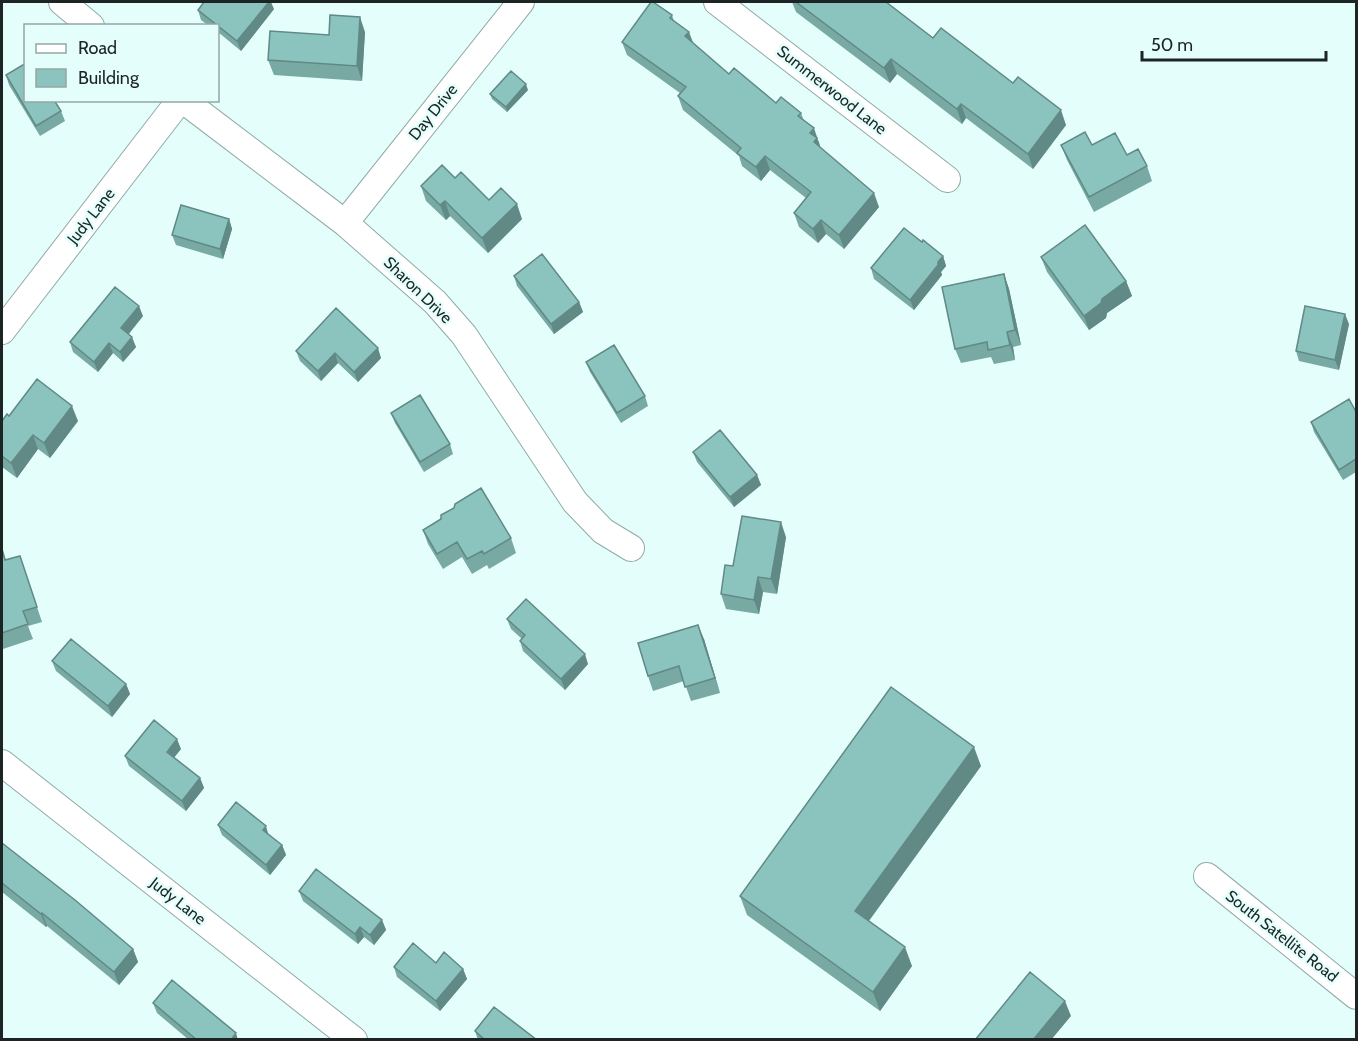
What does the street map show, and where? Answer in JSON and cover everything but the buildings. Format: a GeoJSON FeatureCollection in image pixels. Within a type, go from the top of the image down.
{"type":"FeatureCollection","features":[{"type":"Feature","properties":{"kind":"street"},"geometry":{"type":"LineString","coordinates":[[62,2],[89,24]]}},
{"type":"Feature","properties":{"kind":"street","name":"Day Drive"},"geometry":{"type":"LineString","coordinates":[[345,223],[521,2]]}},
{"type":"Feature","properties":{"kind":"street","name":"Summerwood Lane"},"geometry":{"type":"LineString","coordinates":[[717,2],[947,179]]}},
{"type":"Feature","properties":{"kind":"street","name":"Judy Lane"},"geometry":{"type":"LineString","coordinates":[[2,331],[180,102]]}},
{"type":"Feature","properties":{"kind":"street","name":"Sharon Drive"},"geometry":{"type":"LineString","coordinates":[[185,102],[345,223],[435,302],[464,335],[575,502],[603,531],[631,548]]}},
{"type":"Feature","properties":{"kind":"street","name":"Judy Lane"},"geometry":{"type":"LineString","coordinates":[[2,763],[354,1040]]}},
{"type":"Feature","properties":{"kind":"street","name":"South Satellite Road"},"geometry":{"type":"LineString","coordinates":[[1207,876],[1356,996]]}}]}
